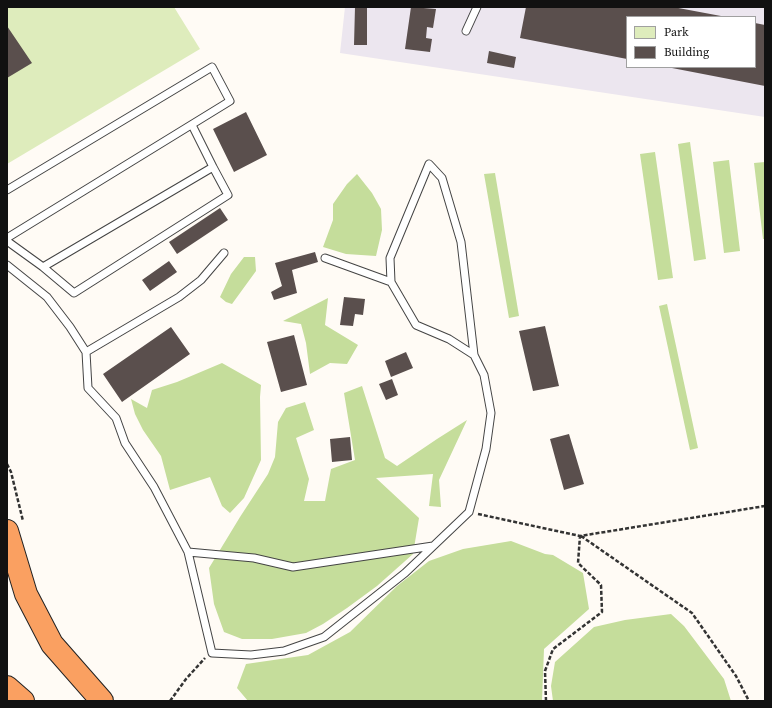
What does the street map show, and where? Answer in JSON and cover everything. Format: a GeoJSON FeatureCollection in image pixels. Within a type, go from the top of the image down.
{"type":"FeatureCollection","features":[{"type":"Feature","properties":{"kind":"highway"},"geometry":{"type":"LineString","coordinates":[[15,526],[26,594],[52,644],[102,701]]}},
{"type":"Feature","properties":{"kind":"highway"},"geometry":{"type":"LineString","coordinates":[[7,687],[23,701]]}},
{"type":"Feature","properties":{"kind":"lane"},"geometry":{"type":"LineString","coordinates":[[466,31],[477,7]]}},
{"type":"Feature","properties":{"kind":"lane"},"geometry":{"type":"LineString","coordinates":[[7,190],[212,67],[230,101],[7,238]]}},
{"type":"Feature","properties":{"kind":"lane"},"geometry":{"type":"LineString","coordinates":[[7,242],[43,267],[74,293],[228,195],[192,125]]}},
{"type":"Feature","properties":{"kind":"lane"},"geometry":{"type":"LineString","coordinates":[[8,266],[47,297],[70,327],[86,352],[88,388],[116,418],[125,443],[154,487],[188,552],[212,653],[251,655],[284,652],[324,637],[405,573],[470,512],[486,449],[491,412],[484,375],[474,355],[461,242],[442,178],[429,164],[390,258],[391,282],[416,325],[449,339],[474,355]]}},
{"type":"Feature","properties":{"kind":"lane"},"geometry":{"type":"LineString","coordinates":[[43,267],[213,167]]}},
{"type":"Feature","properties":{"kind":"lane"},"geometry":{"type":"LineString","coordinates":[[86,352],[179,296],[201,280],[224,253]]}},
{"type":"Feature","properties":{"kind":"lane"},"geometry":{"type":"LineString","coordinates":[[325,258],[391,282]]}},
{"type":"Feature","properties":{"kind":"lane"},"geometry":{"type":"LineString","coordinates":[[188,552],[254,558],[293,567],[433,546]]}},
{"type":"Feature","properties":{"kind":"path"},"geometry":{"type":"LineString","coordinates":[[7,464],[11,472],[15,526]]}},
{"type":"Feature","properties":{"kind":"path"},"geometry":{"type":"LineString","coordinates":[[470,512],[580,536],[765,506]]}},
{"type":"Feature","properties":{"kind":"path"},"geometry":{"type":"LineString","coordinates":[[546,701],[545,671],[553,649],[602,612],[601,585],[578,562],[580,536]]}},
{"type":"Feature","properties":{"kind":"path"},"geometry":{"type":"LineString","coordinates":[[580,536],[692,613],[736,676],[749,701]]}},
{"type":"Feature","properties":{"kind":"path"},"geometry":{"type":"LineString","coordinates":[[170,701],[186,679],[204,659],[212,653]]}},
{"type":"Feature","properties":{"kind":"shaded area"},"geometry":{"type":"Polygon","coordinates":[[[345,7],[765,7],[765,117],[340,53],[345,7]]]}},
{"type":"Feature","properties":{"kind":"green space"},"geometry":{"type":"Polygon","coordinates":[[[7,7],[174,7],[200,49],[7,164],[7,7]]]}},
{"type":"Feature","properties":{"kind":"green space"},"geometry":{"type":"Polygon","coordinates":[[[690,142],[706,259],[694,261],[678,144],[690,142]]]}},
{"type":"Feature","properties":{"kind":"green space"},"geometry":{"type":"Polygon","coordinates":[[[655,152],[673,278],[658,280],[640,154],[655,152]]]}},
{"type":"Feature","properties":{"kind":"green space"},"geometry":{"type":"Polygon","coordinates":[[[729,160],[740,251],[724,253],[713,162],[729,160]]]}},
{"type":"Feature","properties":{"kind":"green space"},"geometry":{"type":"Polygon","coordinates":[[[765,162],[765,239],[763,239],[754,163],[765,162]]]}},
{"type":"Feature","properties":{"kind":"green space"},"geometry":{"type":"Polygon","coordinates":[[[495,173],[519,316],[509,318],[484,174],[495,173]]]}},
{"type":"Feature","properties":{"kind":"green space"},"geometry":{"type":"Polygon","coordinates":[[[357,174],[372,193],[381,209],[382,230],[376,256],[346,254],[323,247],[333,220],[333,204],[347,184],[357,174]]]}},
{"type":"Feature","properties":{"kind":"green space"},"geometry":{"type":"Polygon","coordinates":[[[244,257],[255,257],[256,271],[232,304],[226,302],[220,297],[231,274],[244,257]]]}},
{"type":"Feature","properties":{"kind":"green space"},"geometry":{"type":"Polygon","coordinates":[[[328,298],[325,325],[358,345],[347,364],[330,363],[310,374],[306,343],[301,324],[283,321],[328,298]]]}},
{"type":"Feature","properties":{"kind":"green space"},"geometry":{"type":"Polygon","coordinates":[[[667,304],[698,448],[690,450],[659,306],[667,304]]]}},
{"type":"Feature","properties":{"kind":"green space"},"geometry":{"type":"Polygon","coordinates":[[[222,363],[261,385],[261,460],[244,498],[230,513],[222,506],[210,477],[170,490],[161,456],[143,430],[135,414],[131,399],[147,408],[152,390],[177,382],[222,363]]]}},
{"type":"Feature","properties":{"kind":"green space"},"geometry":{"type":"Polygon","coordinates":[[[362,386],[385,458],[397,466],[467,420],[439,480],[441,507],[429,506],[433,474],[376,478],[419,518],[413,554],[377,586],[323,624],[306,633],[272,639],[242,639],[224,632],[214,604],[209,568],[268,474],[275,457],[278,422],[286,408],[305,402],[314,430],[296,438],[309,479],[304,501],[325,501],[331,469],[355,460],[344,393],[362,386]]]}},
{"type":"Feature","properties":{"kind":"green space"},"geometry":{"type":"Polygon","coordinates":[[[511,541],[545,554],[553,555],[583,573],[589,609],[544,649],[542,701],[248,701],[237,688],[246,664],[308,655],[350,632],[397,586],[429,561],[463,549],[511,541]]]}},
{"type":"Feature","properties":{"kind":"green space"},"geometry":{"type":"Polygon","coordinates":[[[671,614],[684,626],[724,679],[731,701],[553,701],[551,686],[555,662],[594,627],[625,620],[671,614]]]}},
{"type":"Feature","properties":{"kind":"building"},"geometry":{"type":"Polygon","coordinates":[[[355,7],[367,7],[367,45],[354,45],[355,7]]]}},
{"type":"Feature","properties":{"kind":"building"},"geometry":{"type":"Polygon","coordinates":[[[411,7],[436,9],[433,28],[427,27],[426,38],[432,39],[430,52],[405,49],[411,7]]]}},
{"type":"Feature","properties":{"kind":"building"},"geometry":{"type":"Polygon","coordinates":[[[526,7],[673,7],[721,16],[626,16],[626,59],[520,38],[526,7]]]}},
{"type":"Feature","properties":{"kind":"building"},"geometry":{"type":"Polygon","coordinates":[[[756,23],[765,25],[765,86],[672,68],[756,68],[756,23]]]}},
{"type":"Feature","properties":{"kind":"building"},"geometry":{"type":"Polygon","coordinates":[[[7,26],[32,63],[7,78],[7,26]]]}},
{"type":"Feature","properties":{"kind":"building"},"geometry":{"type":"Polygon","coordinates":[[[489,51],[516,57],[514,68],[487,63],[489,51]]]}},
{"type":"Feature","properties":{"kind":"building"},"geometry":{"type":"Polygon","coordinates":[[[246,112],[267,155],[234,172],[213,129],[246,112]]]}},
{"type":"Feature","properties":{"kind":"building"},"geometry":{"type":"Polygon","coordinates":[[[220,208],[228,220],[177,254],[169,242],[220,208]]]}},
{"type":"Feature","properties":{"kind":"building"},"geometry":{"type":"Polygon","coordinates":[[[315,252],[318,262],[292,270],[297,293],[274,300],[271,292],[282,286],[275,263],[315,252]]]}},
{"type":"Feature","properties":{"kind":"building"},"geometry":{"type":"Polygon","coordinates":[[[169,261],[177,272],[150,291],[142,280],[169,261]]]}},
{"type":"Feature","properties":{"kind":"building"},"geometry":{"type":"Polygon","coordinates":[[[344,297],[365,299],[363,315],[355,314],[353,326],[340,325],[344,297]]]}},
{"type":"Feature","properties":{"kind":"building"},"geometry":{"type":"Polygon","coordinates":[[[545,326],[559,386],[533,391],[519,331],[545,326]]]}},
{"type":"Feature","properties":{"kind":"building"},"geometry":{"type":"Polygon","coordinates":[[[171,327],[190,354],[122,402],[103,374],[171,327]]]}},
{"type":"Feature","properties":{"kind":"building"},"geometry":{"type":"Polygon","coordinates":[[[294,335],[307,385],[281,392],[267,342],[294,335]]]}},
{"type":"Feature","properties":{"kind":"building"},"geometry":{"type":"Polygon","coordinates":[[[406,352],[413,368],[391,377],[385,361],[406,352]]]}},
{"type":"Feature","properties":{"kind":"building"},"geometry":{"type":"Polygon","coordinates":[[[392,379],[398,395],[386,400],[379,384],[392,379]]]}},
{"type":"Feature","properties":{"kind":"building"},"geometry":{"type":"Polygon","coordinates":[[[569,434],[584,484],[564,490],[550,439],[569,434]]]}},
{"type":"Feature","properties":{"kind":"building"},"geometry":{"type":"Polygon","coordinates":[[[350,437],[352,460],[332,462],[330,439],[350,437]]]}}]}
